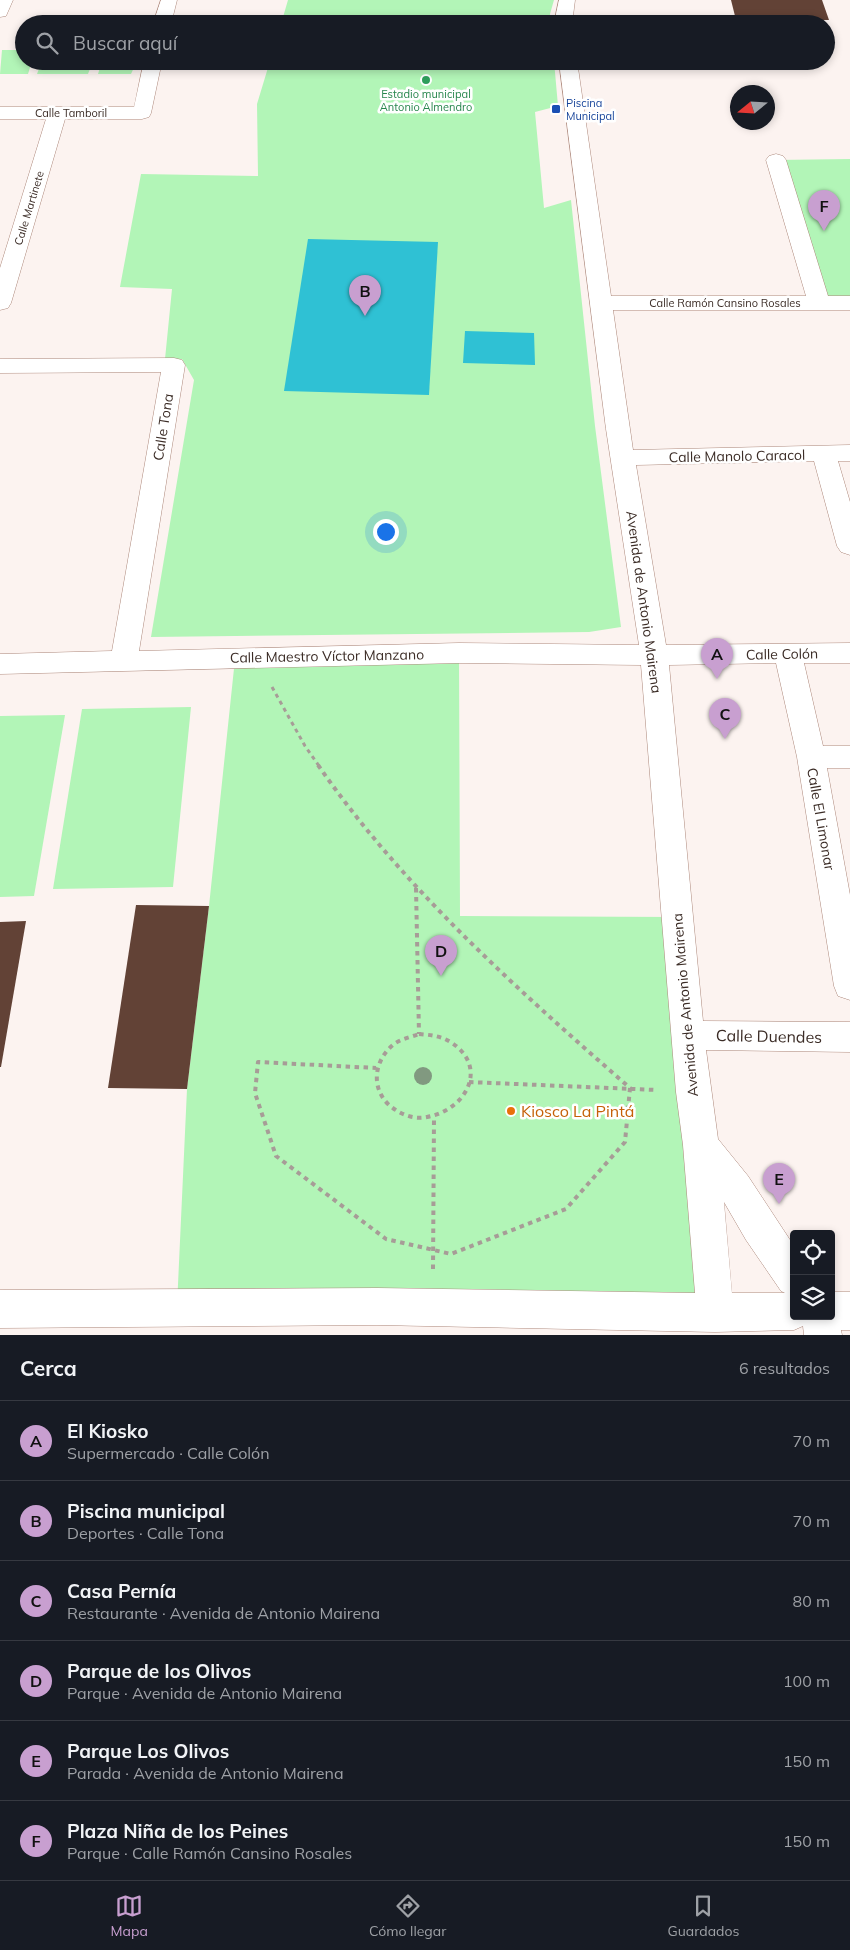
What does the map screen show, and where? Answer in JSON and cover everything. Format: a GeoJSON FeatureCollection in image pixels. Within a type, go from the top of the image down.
{"type":"FeatureCollection","features":[{"type":"Feature","properties":{"kind":"street"},"geometry":{"type":"LineString","coordinates":[[0,12],[5,0]]}},
{"type":"Feature","properties":{"kind":"street"},"geometry":{"type":"LineString","coordinates":[[165,15],[169,0]]}},
{"type":"Feature","properties":{"kind":"street"},"geometry":{"type":"LineString","coordinates":[[564,15],[567,0]]}},
{"type":"Feature","properties":{"kind":"street","name":"Calle Tamboril"},"geometry":{"type":"LineString","coordinates":[[0,113],[142,113],[150,70]]}},
{"type":"Feature","properties":{"kind":"street","name":"Avenida de Antonio Mairena"},"geometry":{"type":"LineString","coordinates":[[569,70],[600,303],[654,655],[693,1092],[701,1145],[716,1313]]}},
{"type":"Feature","properties":{"kind":"street","name":"Calle Martinete"},"geometry":{"type":"LineString","coordinates":[[0,303],[10,236],[57,113]]}},
{"type":"Feature","properties":{"kind":"street"},"geometry":{"type":"LineString","coordinates":[[776,160],[819,303]]}},
{"type":"Feature","properties":{"kind":"street","name":"Calle Ramón Cansino Rosales"},"geometry":{"type":"LineString","coordinates":[[600,303],[850,302]]}},
{"type":"Feature","properties":{"kind":"street","name":"Calle Tona"},"geometry":{"type":"LineString","coordinates":[[0,366],[174,365],[124,661]]}},
{"type":"Feature","properties":{"kind":"street","name":"Calle Manolo Caracol"},"geometry":{"type":"LineString","coordinates":[[624,458],[850,453]]}},
{"type":"Feature","properties":{"kind":"street"},"geometry":{"type":"LineString","coordinates":[[824,454],[850,546]]}},
{"type":"Feature","properties":{"kind":"street","name":"Calle Maestro Víctor Manzano"},"geometry":{"type":"LineString","coordinates":[[0,664],[460,653],[654,655]]}},
{"type":"Feature","properties":{"kind":"street","name":"Calle Colón"},"geometry":{"type":"LineString","coordinates":[[654,655],[850,653]]}},
{"type":"Feature","properties":{"kind":"street","name":"Calle El Limonar"},"geometry":{"type":"LineString","coordinates":[[788,654],[811,757],[850,986]]}},
{"type":"Feature","properties":{"kind":"street"},"geometry":{"type":"LineString","coordinates":[[811,757],[850,757]]}},
{"type":"Feature","properties":{"kind":"street","name":"Calle Duendes"},"geometry":{"type":"LineString","coordinates":[[688,1035],[850,1038]]}},
{"type":"Feature","properties":{"kind":"street","name":"Avenida de Antonio Mairena"},"geometry":{"type":"LineString","coordinates":[[701,1145],[735,1188],[759,1228],[792,1275]]}},
{"type":"Feature","properties":{"kind":"street"},"geometry":{"type":"LineString","coordinates":[[0,1309],[176,1306],[432,1307],[716,1313],[790,1311]]}},
{"type":"Feature","properties":{"kind":"street"},"geometry":{"type":"LineString","coordinates":[[835,1311],[850,1312]]}},
{"type":"Feature","properties":{"kind":"street"},"geometry":{"type":"LineString","coordinates":[[821,1320],[823,1335]]}},
{"type":"Feature","properties":{"kind":"path"},"geometry":{"type":"LineString","coordinates":[[257,658],[290,723],[349,808],[416,888],[513,985],[630,1088]]}},
{"type":"Feature","properties":{"kind":"path"},"geometry":{"type":"LineString","coordinates":[[416,888],[419,1034]]}},
{"type":"Feature","properties":{"kind":"path"},"geometry":{"type":"LineString","coordinates":[[419,1034],[433,1035],[457,1047],[466,1058],[469,1082],[465,1095],[458,1104],[447,1112],[434,1117],[418,1118],[403,1115],[390,1107],[381,1096],[376,1082],[376,1068],[381,1056],[391,1045],[404,1037],[419,1034]]}},
{"type":"Feature","properties":{"kind":"path"},"geometry":{"type":"LineString","coordinates":[[376,1068],[258,1062],[255,1093],[276,1156],[386,1239],[451,1254],[566,1209],[625,1142],[630,1088]]}},
{"type":"Feature","properties":{"kind":"path"},"geometry":{"type":"LineString","coordinates":[[469,1082],[693,1092]]}},
{"type":"Feature","properties":{"kind":"path"},"geometry":{"type":"LineString","coordinates":[[432,1307],[434,1117]]}},
{"type":"Feature","properties":{"kind":"green space"},"geometry":{"type":"Polygon","coordinates":[[[288,0],[554,0],[550,15],[284,15],[288,0]]]}},
{"type":"Feature","properties":{"kind":"green space"},"geometry":{"type":"Polygon","coordinates":[[[2,50],[15,50],[15,70],[29,70],[28,74],[0,74],[2,50]]]}},
{"type":"Feature","properties":{"kind":"green space"},"geometry":{"type":"Polygon","coordinates":[[[39,70],[90,70],[88,74],[37,74],[39,70]]]}},
{"type":"Feature","properties":{"kind":"green space"},"geometry":{"type":"Polygon","coordinates":[[[99,70],[133,70],[131,74],[98,74],[99,70]]]}},
{"type":"Feature","properties":{"kind":"green space"},"geometry":{"type":"Polygon","coordinates":[[[267,70],[555,70],[558,106],[535,112],[544,208],[571,200],[595,426],[621,627],[589,632],[151,637],[194,380],[182,359],[165,359],[172,289],[120,287],[141,174],[258,176],[257,104],[267,70]]]}},
{"type":"Feature","properties":{"kind":"green space"},"geometry":{"type":"Polygon","coordinates":[[[850,159],[850,303],[819,303],[776,160],[850,159]]]}},
{"type":"Feature","properties":{"kind":"green space"},"geometry":{"type":"Polygon","coordinates":[[[459,653],[460,916],[677,917],[715,1313],[177,1306],[187,1089],[209,906],[235,659],[459,653]]]}},
{"type":"Feature","properties":{"kind":"green space"},"geometry":{"type":"Polygon","coordinates":[[[191,707],[173,887],[53,889],[82,709],[191,707]]]}},
{"type":"Feature","properties":{"kind":"green space"},"geometry":{"type":"Polygon","coordinates":[[[65,715],[34,896],[0,897],[0,716],[65,715]]]}},
{"type":"Feature","properties":{"kind":"water"},"geometry":{"type":"Polygon","coordinates":[[[308,239],[438,242],[429,395],[284,391],[308,239]]]}},
{"type":"Feature","properties":{"kind":"water"},"geometry":{"type":"Polygon","coordinates":[[[465,331],[534,333],[535,365],[463,363],[465,331]]]}},
{"type":"Feature","properties":{"kind":"building"},"geometry":{"type":"Polygon","coordinates":[[[731,0],[822,0],[827,15],[735,15],[731,0]]]}},
{"type":"Feature","properties":{"kind":"building"},"geometry":{"type":"Polygon","coordinates":[[[136,905],[209,906],[187,1089],[108,1088],[136,905]]]}},
{"type":"Feature","properties":{"kind":"building"},"geometry":{"type":"Polygon","coordinates":[[[26,921],[1,1067],[0,1067],[0,922],[26,921]]]}},
{"type":"Feature","properties":{"kind":"place","name":"Estadio municipal Antonio Almendro"},"geometry":{"type":"Point","coordinates":[426,80]}},
{"type":"Feature","properties":{"kind":"place","name":"Piscina Municipal"},"geometry":{"type":"Point","coordinates":[556,109]}},
{"type":"Feature","properties":{"kind":"place","name":"Plaza Niña de los Peines"},"geometry":{"type":"Point","coordinates":[824,231]}},
{"type":"Feature","properties":{"kind":"place","name":"Piscina municipal"},"geometry":{"type":"Point","coordinates":[365,316]}},
{"type":"Feature","properties":{"kind":"place","name":"El Kiosko"},"geometry":{"type":"Point","coordinates":[717,679]}},
{"type":"Feature","properties":{"kind":"place","name":"Casa Pernía"},"geometry":{"type":"Point","coordinates":[725,739]}},
{"type":"Feature","properties":{"kind":"place","name":"Parque de los Olivos"},"geometry":{"type":"Point","coordinates":[441,976]}},
{"type":"Feature","properties":{"kind":"place","name":"Kiosco La Pintá"},"geometry":{"type":"Point","coordinates":[511,1111]}},
{"type":"Feature","properties":{"kind":"place","name":"Parque Los Olivos"},"geometry":{"type":"Point","coordinates":[779,1204]}}]}
